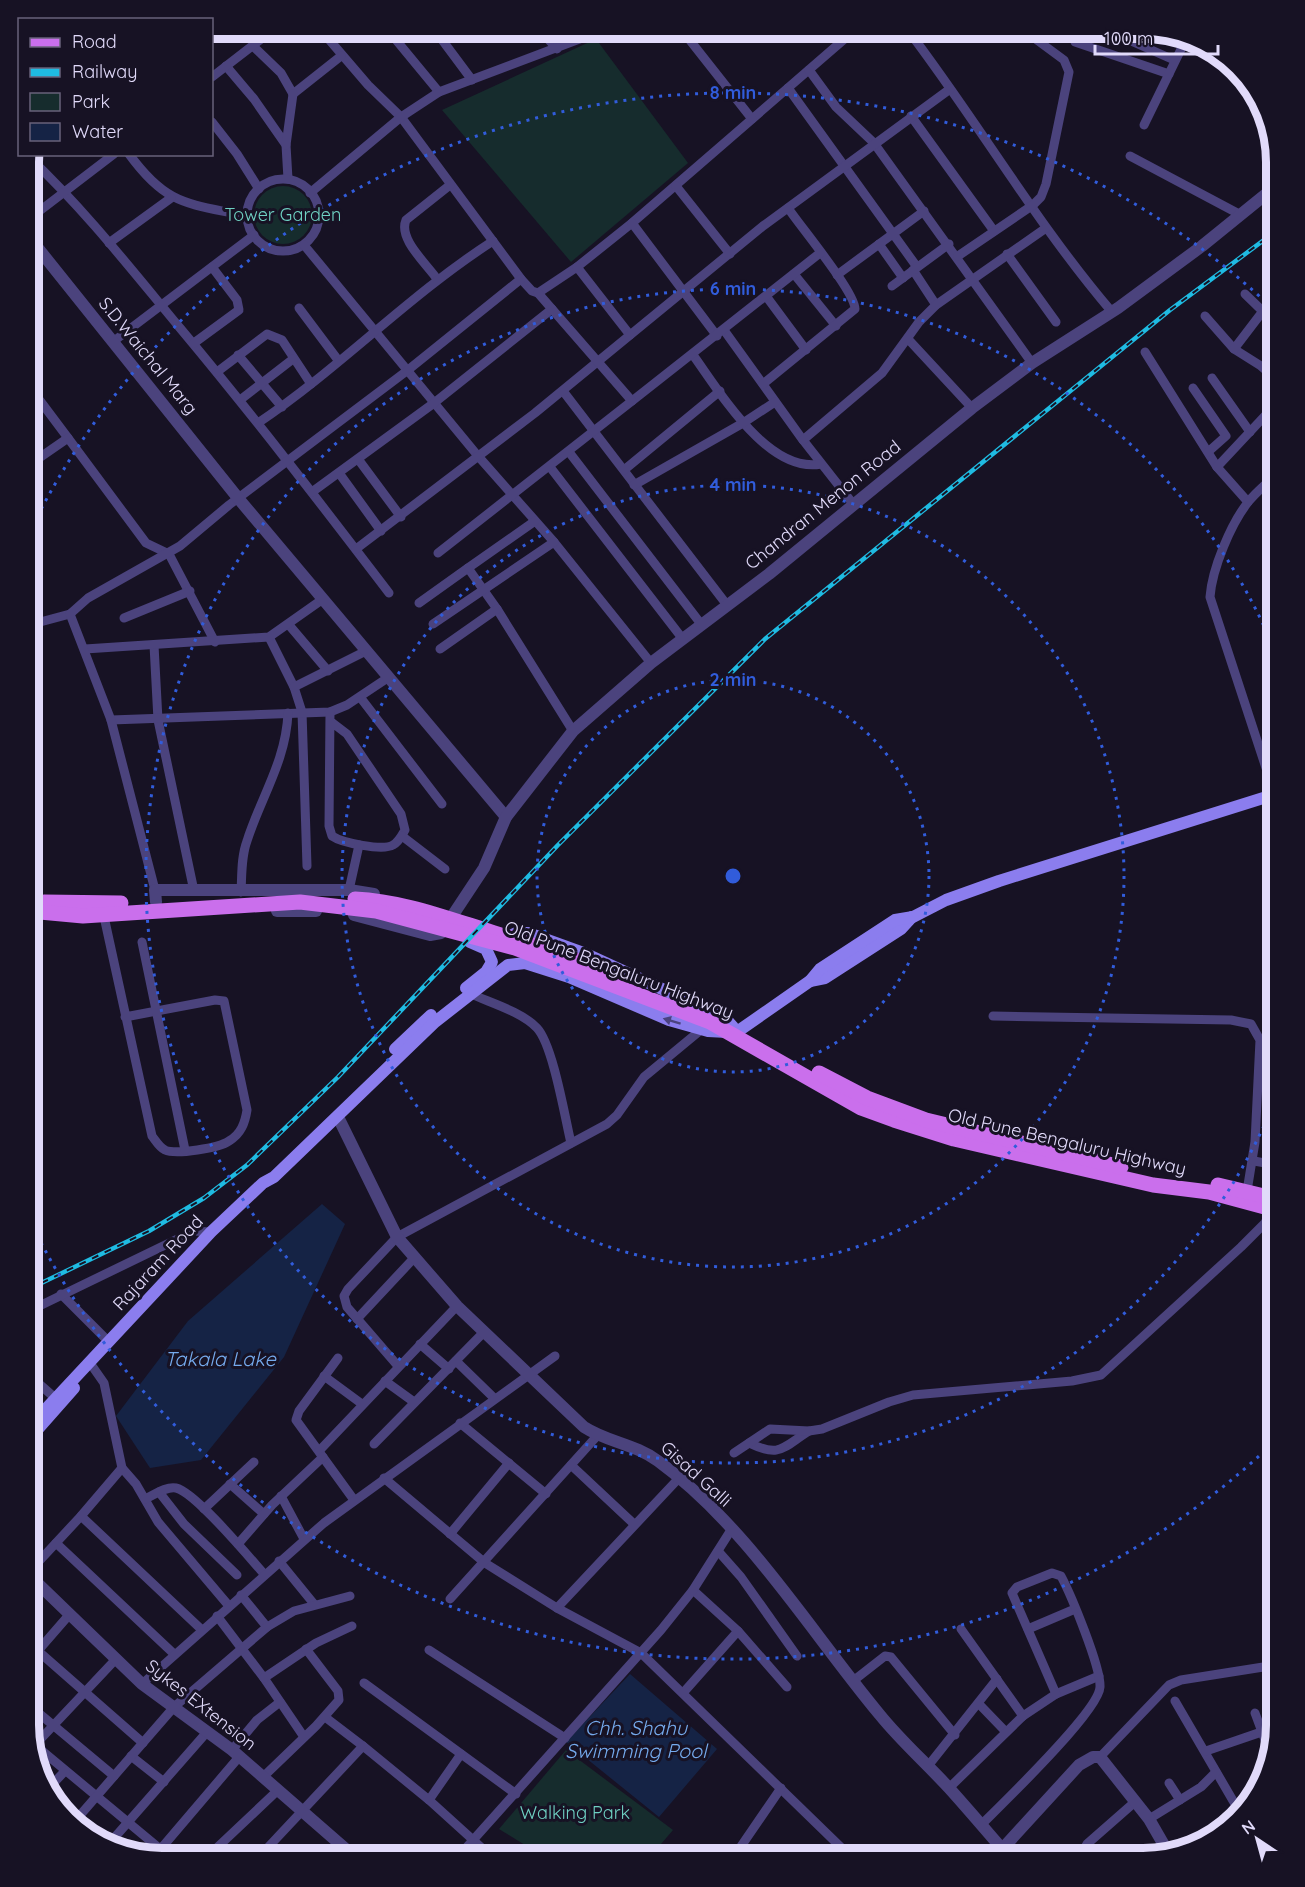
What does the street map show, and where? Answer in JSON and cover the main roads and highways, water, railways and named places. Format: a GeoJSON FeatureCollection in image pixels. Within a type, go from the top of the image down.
{"type":"FeatureCollection","features":[{"type":"Feature","properties":{"kind":"main road"},"geometry":{"type":"LineString","coordinates":[[475,991],[492,946],[516,933],[528,933],[586,954],[725,1018],[733,1031],[810,981],[825,978],[901,929],[913,917],[946,900],[999,881],[1266,797]]}},
{"type":"Feature","properties":{"kind":"main road","name":"Old Pune Bengaluru Highway"},"geometry":{"type":"LineString","coordinates":[[39,911],[102,909],[157,901],[302,895],[387,901],[561,953],[708,1023]]}},
{"type":"Feature","properties":{"kind":"main road","name":"Old Pune Bengaluru Highway"},"geometry":{"type":"LineString","coordinates":[[39,901],[102,909]]}},
{"type":"Feature","properties":{"kind":"main road","name":"Old Pune Bengaluru Highway"},"geometry":{"type":"LineString","coordinates":[[157,901],[300,902],[376,911],[448,929],[515,948],[733,1031],[867,1098],[926,1120],[1159,1176],[1247,1191],[1266,1201]]}},
{"type":"Feature","properties":{"kind":"main road"},"geometry":{"type":"LineString","coordinates":[[263,1183],[282,1160],[414,1030],[486,972],[492,962],[486,949],[457,936],[448,929]]}},
{"type":"Feature","properties":{"kind":"main road"},"geometry":{"type":"LineString","coordinates":[[263,1183],[274,1177],[435,1022],[508,965],[525,963],[569,977],[669,1020],[708,1023]]}},
{"type":"Feature","properties":{"kind":"main road","name":"Old Pune Bengaluru Highway"},"geometry":{"type":"LineString","coordinates":[[733,1031],[861,1108],[947,1137],[1153,1185],[1209,1192],[1266,1204]]}},
{"type":"Feature","properties":{"kind":"main road","name":"Rajaram Road"},"geometry":{"type":"LineString","coordinates":[[39,1414],[211,1232],[263,1183]]}},
{"type":"Feature","properties":{"kind":"main road","name":"Rajaram Road"},"geometry":{"type":"LineString","coordinates":[[39,1426],[79,1381],[86,1367]]}},
{"type":"Feature","properties":{"kind":"water","name":"Takala Lake"},"geometry":{"type":"Polygon","coordinates":[[[322,1204],[345,1224],[284,1357],[201,1460],[150,1468],[116,1416],[188,1321],[322,1204]]]}},
{"type":"Feature","properties":{"kind":"water","name":"Chh. Shahu Swimming Pool"},"geometry":{"type":"Polygon","coordinates":[[[630,1674],[717,1749],[659,1817],[566,1742],[630,1674]]]}},
{"type":"Feature","properties":{"kind":"railway"},"geometry":{"type":"LineString","coordinates":[[39,1284],[149,1231],[204,1198],[247,1165],[338,1077],[558,845],[765,639],[1170,310],[1266,238]]}},
{"type":"Feature","properties":{"kind":"park label","name":"Tower Garden"},"geometry":{"type":"Point","coordinates":[283,215]}},
{"type":"Feature","properties":{"kind":"park label","name":"Walking Park"},"geometry":{"type":"Point","coordinates":[575,1813]}}]}
